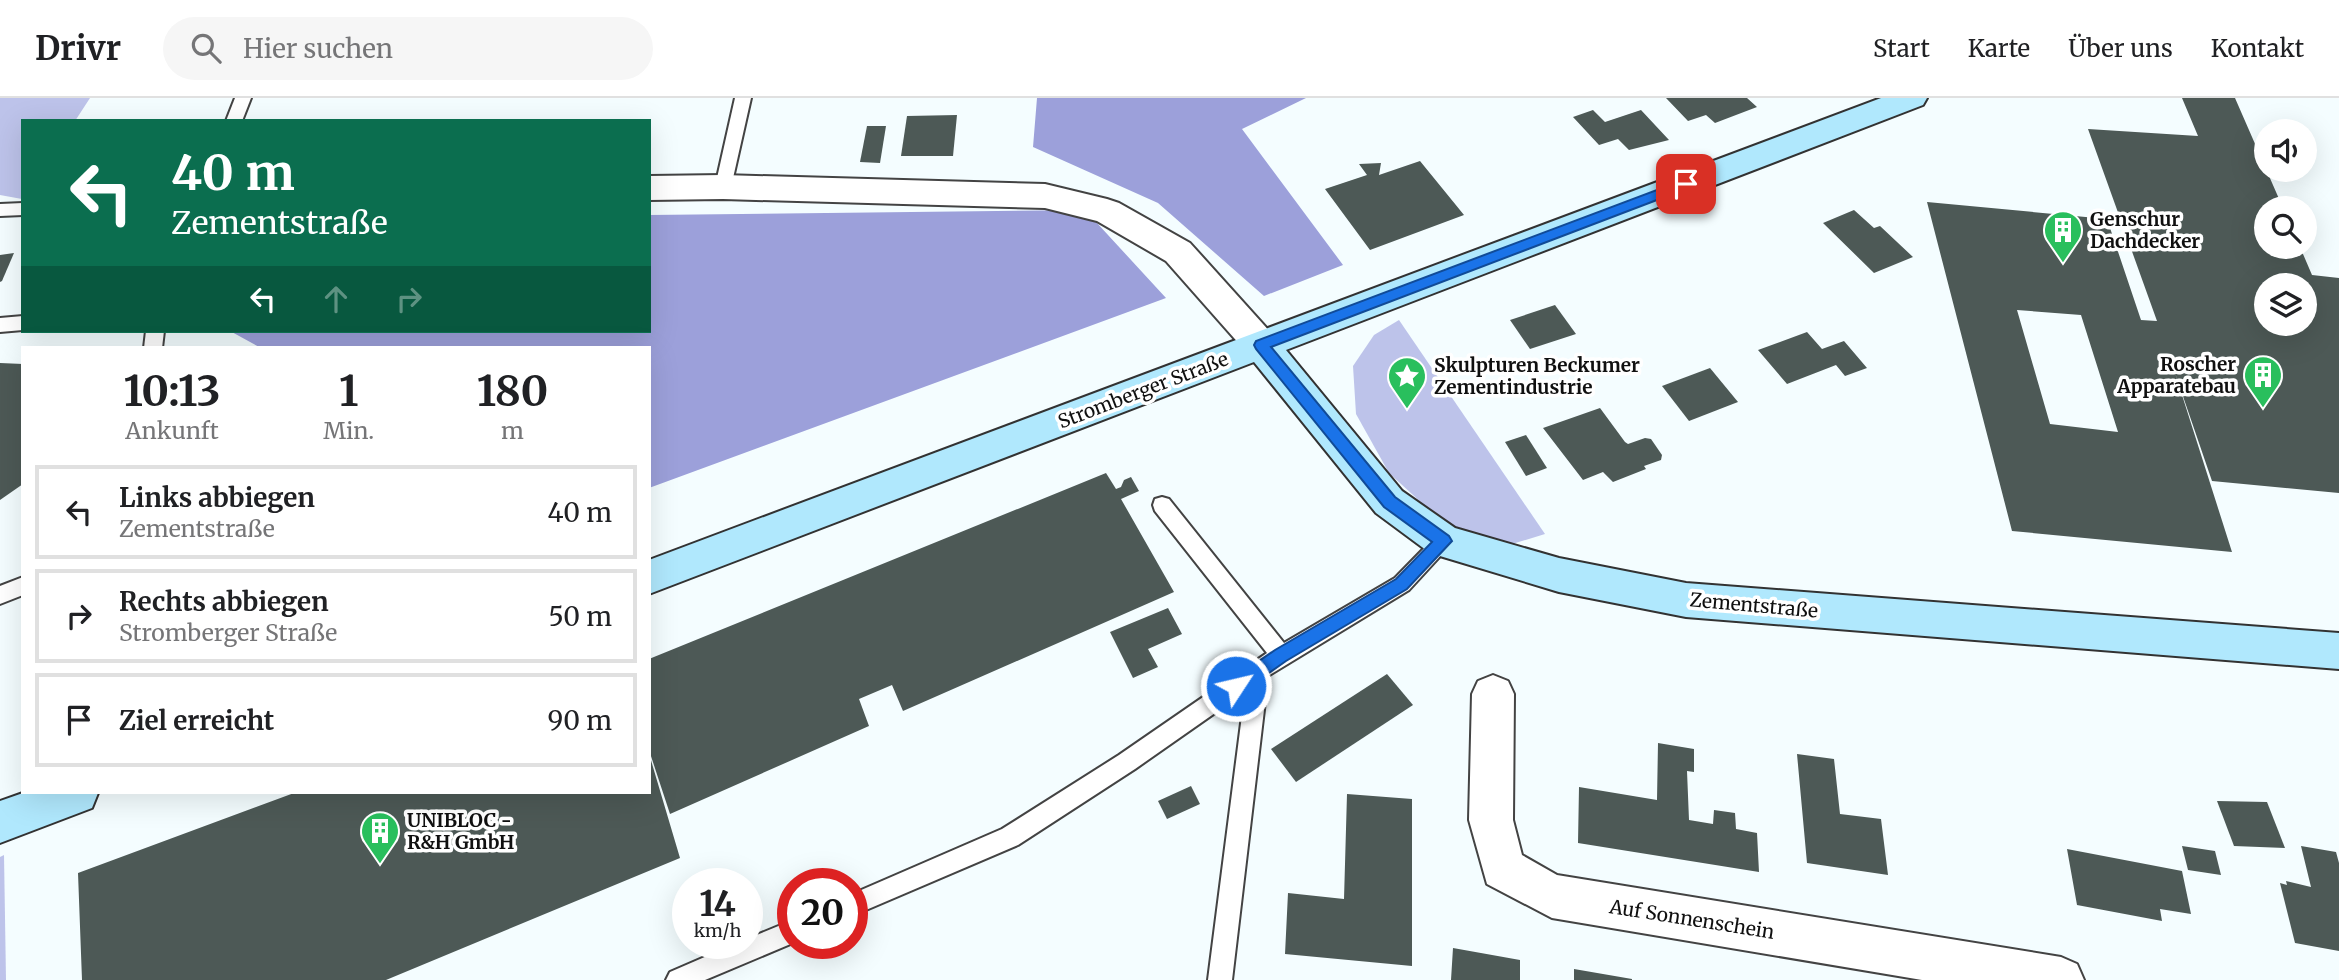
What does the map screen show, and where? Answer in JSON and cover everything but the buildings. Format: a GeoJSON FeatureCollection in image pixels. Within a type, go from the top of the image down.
{"type":"FeatureCollection","features":[{"type":"Feature","properties":{"kind":"main road","name":"Stromberger Straße"},"geometry":{"type":"LineString","coordinates":[[651,576],[1912,98]]}},
{"type":"Feature","properties":{"kind":"main road","name":"Zementstraße"},"geometry":{"type":"LineString","coordinates":[[1261,345],[1389,502],[1444,541],[1559,575],[1686,600],[2339,651]]}},
{"type":"Feature","properties":{"kind":"main road"},"geometry":{"type":"LineString","coordinates":[[0,822],[75,794]]}},
{"type":"Feature","properties":{"kind":"street"},"geometry":{"type":"LineString","coordinates":[[651,188],[723,187],[1045,196],[1107,211],[1178,252],[1261,345]]}},
{"type":"Feature","properties":{"kind":"street","name":"Auf Sonnenschein"},"geometry":{"type":"LineString","coordinates":[[1493,694],[1491,820],[1503,869],[1552,895],[2061,980]]}},
{"type":"Feature","properties":{"kind":"lane"},"geometry":{"type":"LineString","coordinates":[[235,119],[243,98]]}},
{"type":"Feature","properties":{"kind":"lane"},"geometry":{"type":"LineString","coordinates":[[723,187],[743,98]]}},
{"type":"Feature","properties":{"kind":"lane"},"geometry":{"type":"LineString","coordinates":[[0,210],[21,209]]}},
{"type":"Feature","properties":{"kind":"lane"},"geometry":{"type":"LineString","coordinates":[[0,325],[21,324]]}},
{"type":"Feature","properties":{"kind":"lane"},"geometry":{"type":"LineString","coordinates":[[1162,505],[1280,655]]}},
{"type":"Feature","properties":{"kind":"lane"},"geometry":{"type":"LineString","coordinates":[[868,898],[1010,837],[1127,762],[1280,655],[1402,584],[1444,541]]}},
{"type":"Feature","properties":{"kind":"lane"},"geometry":{"type":"LineString","coordinates":[[0,595],[21,587]]}},
{"type":"Feature","properties":{"kind":"lane"},"geometry":{"type":"LineString","coordinates":[[1220,980],[1258,671]]}},
{"type":"Feature","properties":{"kind":"lane"},"geometry":{"type":"LineString","coordinates":[[678,980],[777,938]]}},
{"type":"Feature","properties":{"kind":"shaded area"},"geometry":{"type":"Polygon","coordinates":[[[0,98],[90,98],[76,119],[21,119],[21,199],[0,195],[0,98]]]}},
{"type":"Feature","properties":{"kind":"shaded area"},"geometry":{"type":"Polygon","coordinates":[[[1037,98],[1306,98],[1242,129],[1343,265],[1264,296],[1158,203],[1033,147],[1037,98]]]}},
{"type":"Feature","properties":{"kind":"shaded area"},"geometry":{"type":"Polygon","coordinates":[[[1085,210],[1166,298],[651,487],[651,346],[257,346],[234,333],[651,333],[651,215],[1085,210]]]}},
{"type":"Feature","properties":{"kind":"shaded area"},"geometry":{"type":"Polygon","coordinates":[[[1399,320],[1545,534],[1499,548],[1448,527],[1389,473],[1356,414],[1353,366],[1374,335],[1399,320]]]}},
{"type":"Feature","properties":{"kind":"shaded area"},"geometry":{"type":"Polygon","coordinates":[[[4,855],[6,980],[0,980],[0,857],[4,855]]]}},
{"type":"Feature","properties":{"kind":"place","name":"Genschur Dachdecker"},"geometry":{"type":"Point","coordinates":[2063,264]}},
{"type":"Feature","properties":{"kind":"place","name":"Roscher Apparatebau"},"geometry":{"type":"Point","coordinates":[2263,409]}},
{"type":"Feature","properties":{"kind":"place","name":"Skulpturen Beckumer Zementindustrie"},"geometry":{"type":"Point","coordinates":[1407,410]}},
{"type":"Feature","properties":{"kind":"place","name":"UNIBLOC - R&H GmbH"},"geometry":{"type":"Point","coordinates":[380,865]}},
{"type":"Feature","properties":{"kind":"route"},"geometry":{"type":"LineString","coordinates":[[1236,686],[1280,655],[1402,584],[1444,541],[1389,502],[1261,345],[1686,184]]}}]}
